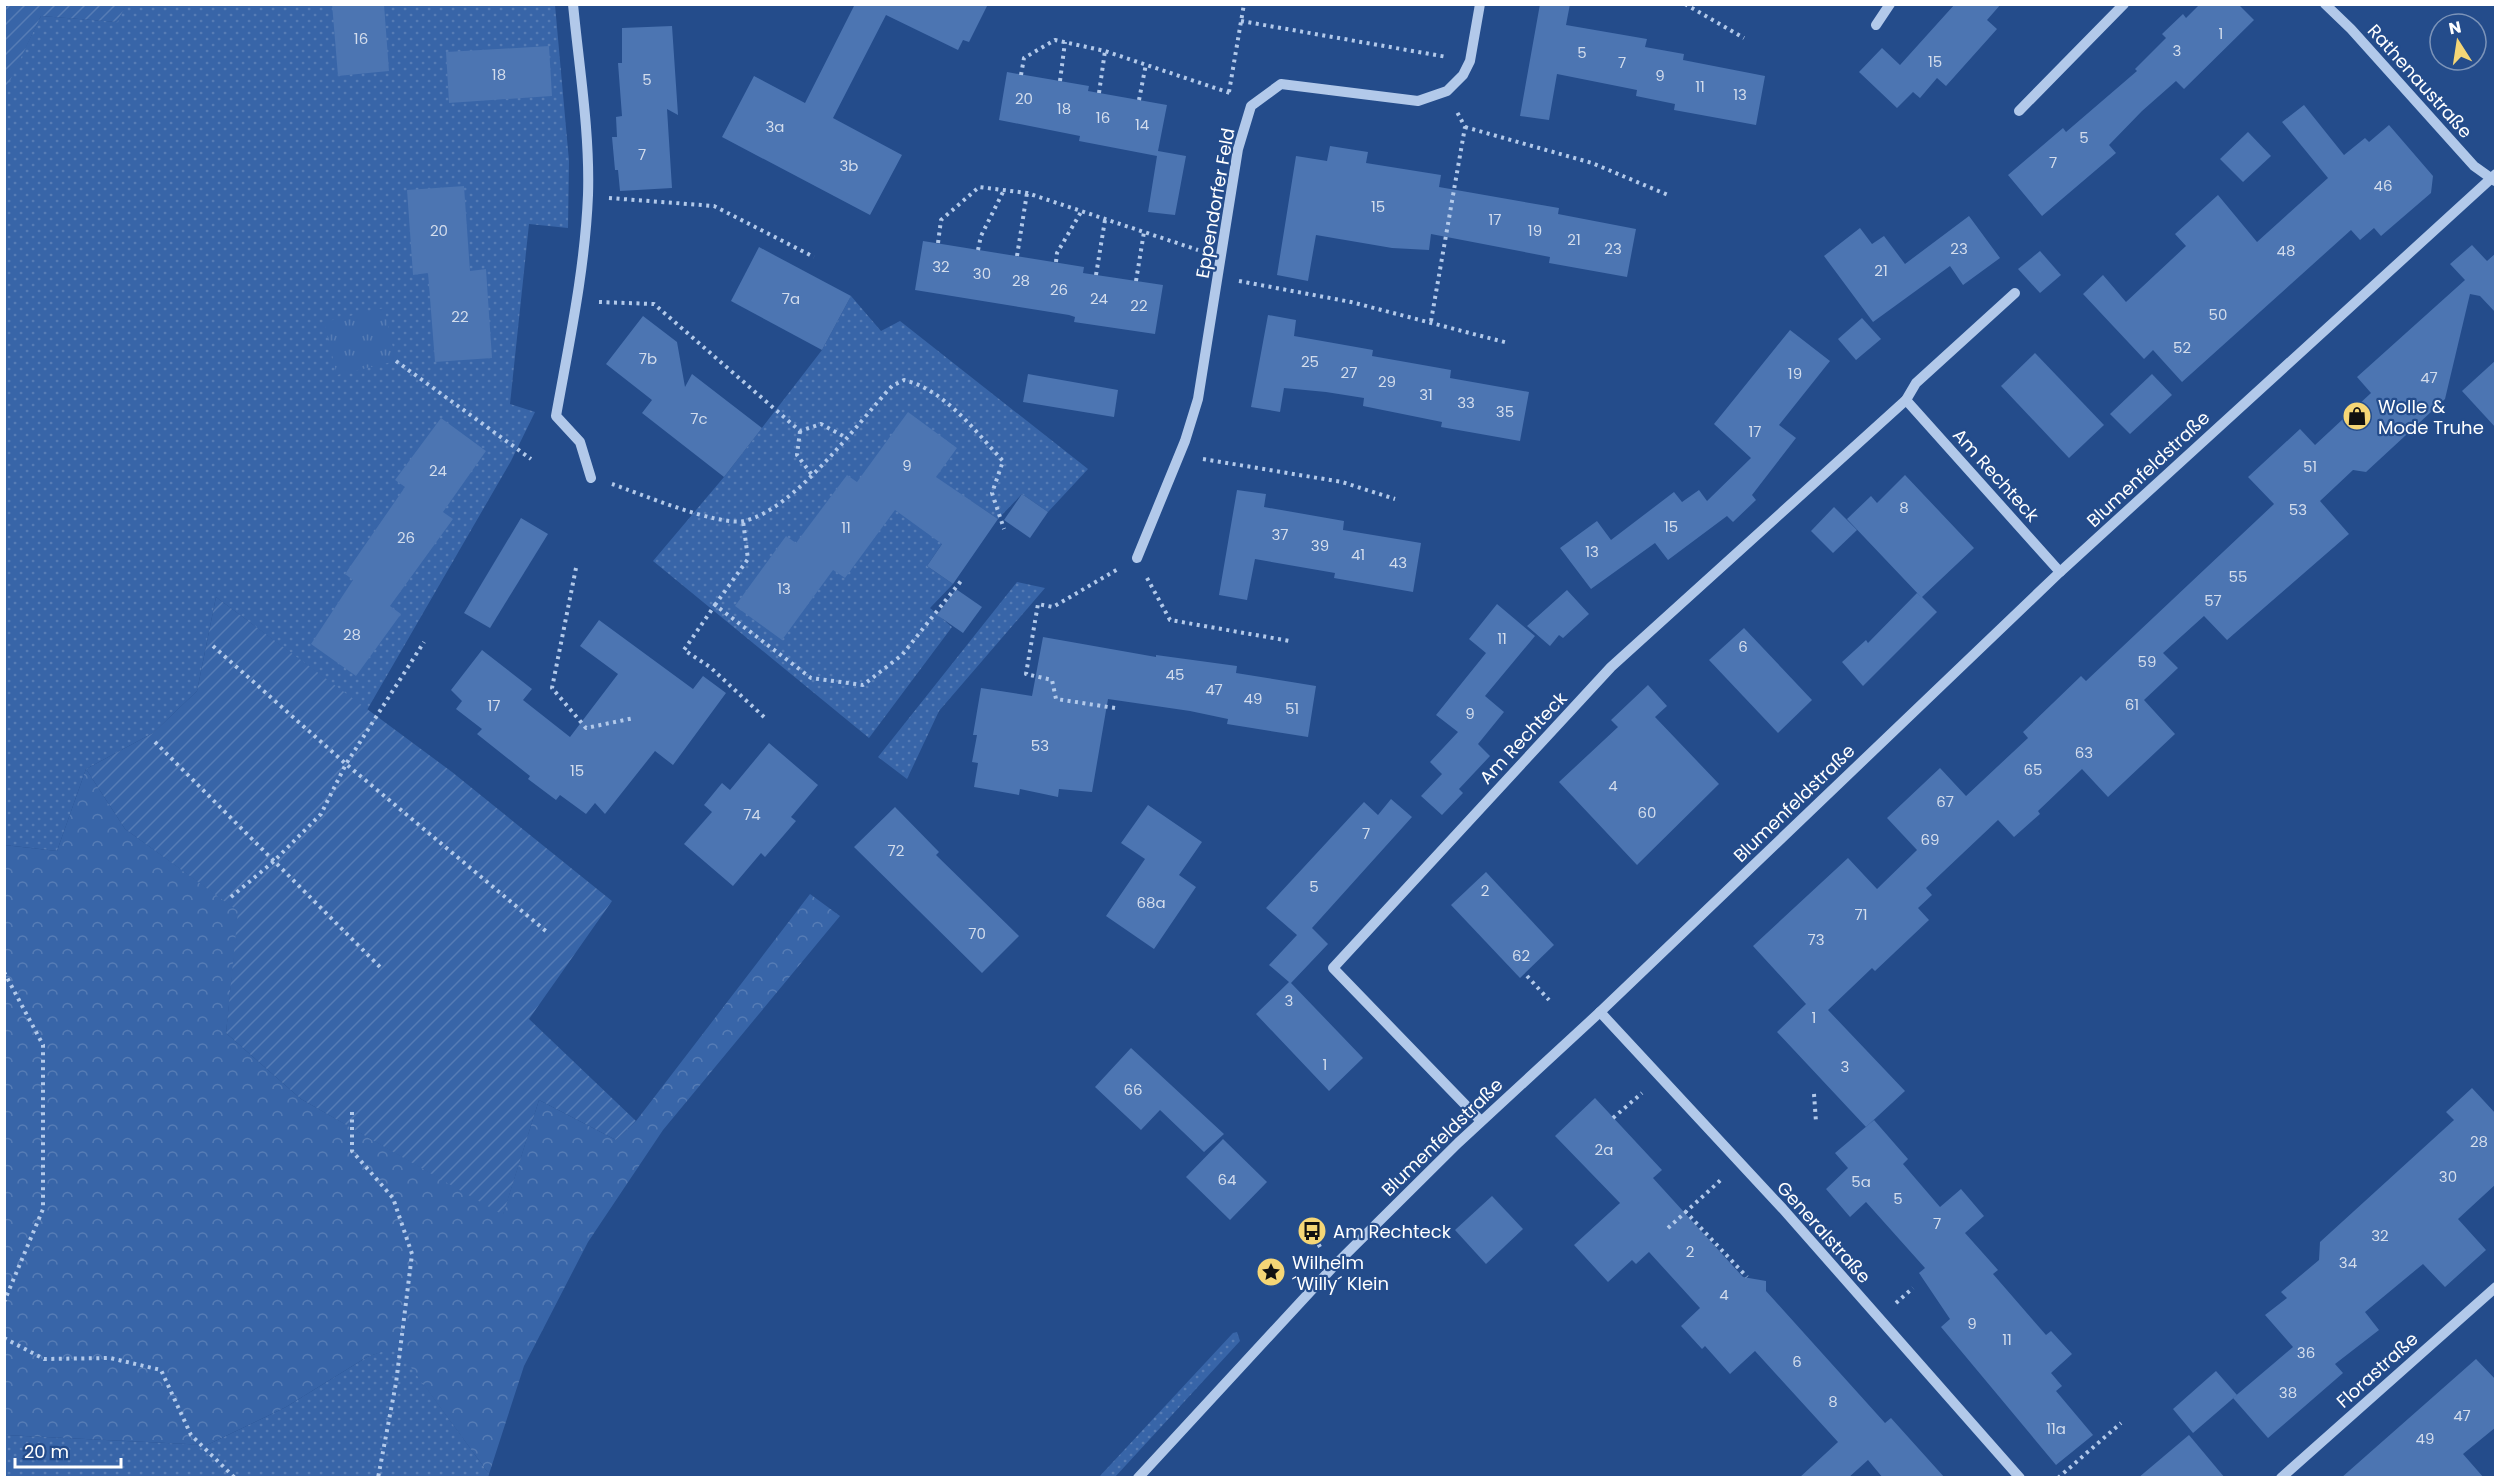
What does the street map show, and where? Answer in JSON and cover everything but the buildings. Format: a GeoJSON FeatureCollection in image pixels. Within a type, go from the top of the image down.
{"type":"FeatureCollection","features":[{"type":"Feature","properties":{"kind":"street"},"geometry":{"type":"LineString","coordinates":[[573,4],[588,159],[588,196],[577,301],[556,417],[580,442],[591,478]]}},
{"type":"Feature","properties":{"kind":"street"},"geometry":{"type":"LineString","coordinates":[[1251,106],[1281,84],[1418,101],[1447,91],[1463,75],[1470,61],[1480,4]]}},
{"type":"Feature","properties":{"kind":"street"},"geometry":{"type":"LineString","coordinates":[[1876,25],[1890,4]]}},
{"type":"Feature","properties":{"kind":"street"},"geometry":{"type":"LineString","coordinates":[[2019,111],[2124,4]]}},
{"type":"Feature","properties":{"kind":"street","name":"Rathenaustraße"},"geometry":{"type":"LineString","coordinates":[[2325,4],[2351,29],[2474,166],[2494,178]]}},
{"type":"Feature","properties":{"kind":"street","name":"Eppendorfer Feld"},"geometry":{"type":"LineString","coordinates":[[1137,558],[1179,455],[1198,399],[1238,148],[1251,106]]}},
{"type":"Feature","properties":{"kind":"street","name":"Blumenfeldstraße"},"geometry":{"type":"LineString","coordinates":[[1138,1478],[1338,1261],[1481,1121],[1600,1012],[2061,572],[2494,178]]}},
{"type":"Feature","properties":{"kind":"street","name":"Am Rechteck"},"geometry":{"type":"LineString","coordinates":[[1481,1121],[1334,968],[1611,667],[1906,400],[1916,383],[2015,293]]}},
{"type":"Feature","properties":{"kind":"street","name":"Am Rechteck"},"geometry":{"type":"LineString","coordinates":[[1906,400],[2061,572]]}},
{"type":"Feature","properties":{"kind":"street","name":"Generalstraße"},"geometry":{"type":"LineString","coordinates":[[1600,1012],[1741,1163],[2020,1478]]}},
{"type":"Feature","properties":{"kind":"street","name":"Florastraße"},"geometry":{"type":"LineString","coordinates":[[2281,1478],[2496,1287]]}},
{"type":"Feature","properties":{"kind":"path"},"geometry":{"type":"LineString","coordinates":[[1229,92],[1244,4]]}},
{"type":"Feature","properties":{"kind":"path"},"geometry":{"type":"LineString","coordinates":[[1685,4],[1744,38]]}},
{"type":"Feature","properties":{"kind":"path"},"geometry":{"type":"LineString","coordinates":[[1241,21],[1470,61]]}},
{"type":"Feature","properties":{"kind":"path"},"geometry":{"type":"LineString","coordinates":[[1021,75],[1024,58],[1055,40],[1105,51],[1146,64],[1229,92],[1251,106]]}},
{"type":"Feature","properties":{"kind":"path"},"geometry":{"type":"LineString","coordinates":[[1060,81],[1065,42]]}},
{"type":"Feature","properties":{"kind":"path"},"geometry":{"type":"LineString","coordinates":[[1099,93],[1105,51]]}},
{"type":"Feature","properties":{"kind":"path"},"geometry":{"type":"LineString","coordinates":[[1139,100],[1146,64]]}},
{"type":"Feature","properties":{"kind":"path"},"geometry":{"type":"LineString","coordinates":[[1431,321],[1465,128],[1447,91]]}},
{"type":"Feature","properties":{"kind":"path"},"geometry":{"type":"LineString","coordinates":[[1465,128],[1592,163],[1668,195]]}},
{"type":"Feature","properties":{"kind":"path"},"geometry":{"type":"LineString","coordinates":[[938,243],[942,220],[979,187],[1027,193],[1222,257]]}},
{"type":"Feature","properties":{"kind":"path"},"geometry":{"type":"LineString","coordinates":[[978,250],[981,236],[1004,190]]}},
{"type":"Feature","properties":{"kind":"path"},"geometry":{"type":"LineString","coordinates":[[1017,256],[1027,193]]}},
{"type":"Feature","properties":{"kind":"path"},"geometry":{"type":"LineString","coordinates":[[588,196],[714,206],[814,257]]}},
{"type":"Feature","properties":{"kind":"path"},"geometry":{"type":"LineString","coordinates":[[1056,262],[1058,253],[1081,212]]}},
{"type":"Feature","properties":{"kind":"path"},"geometry":{"type":"LineString","coordinates":[[1096,274],[1105,220]]}},
{"type":"Feature","properties":{"kind":"path"},"geometry":{"type":"LineString","coordinates":[[1136,280],[1144,232]]}},
{"type":"Feature","properties":{"kind":"path"},"geometry":{"type":"LineString","coordinates":[[1218,278],[1351,302],[1431,321],[1508,343]]}},
{"type":"Feature","properties":{"kind":"path"},"geometry":{"type":"LineString","coordinates":[[577,301],[654,304],[800,431]]}},
{"type":"Feature","properties":{"kind":"path"},"geometry":{"type":"LineString","coordinates":[[396,361],[531,459]]}},
{"type":"Feature","properties":{"kind":"path"},"geometry":{"type":"LineString","coordinates":[[591,478],[702,516],[743,521],[779,504],[812,475],[892,386],[903,380],[918,384],[957,411],[1003,461],[992,493],[1004,529]]}},
{"type":"Feature","properties":{"kind":"path"},"geometry":{"type":"LineString","coordinates":[[800,431],[820,424],[845,437]]}},
{"type":"Feature","properties":{"kind":"path"},"geometry":{"type":"LineString","coordinates":[[800,431],[797,454],[812,475]]}},
{"type":"Feature","properties":{"kind":"path"},"geometry":{"type":"LineString","coordinates":[[1179,455],[1342,482],[1395,499]]}},
{"type":"Feature","properties":{"kind":"path"},"geometry":{"type":"LineString","coordinates":[[743,521],[748,559],[684,650],[710,667],[764,717]]}},
{"type":"Feature","properties":{"kind":"path"},"geometry":{"type":"LineString","coordinates":[[1115,708],[1056,699],[1052,680],[1026,674],[1038,604],[1053,607],[1137,558],[1170,620],[1290,641]]}},
{"type":"Feature","properties":{"kind":"path"},"geometry":{"type":"LineString","coordinates":[[576,568],[552,688],[586,728],[634,718]]}},
{"type":"Feature","properties":{"kind":"path"},"geometry":{"type":"LineString","coordinates":[[715,605],[811,678],[863,685],[902,655],[961,581]]}},
{"type":"Feature","properties":{"kind":"path"},"geometry":{"type":"LineString","coordinates":[[231,897],[273,862],[321,814],[346,764],[424,642]]}},
{"type":"Feature","properties":{"kind":"path"},"geometry":{"type":"LineString","coordinates":[[213,646],[346,764],[547,932]]}},
{"type":"Feature","properties":{"kind":"path"},"geometry":{"type":"LineString","coordinates":[[155,742],[381,968]]}},
{"type":"Feature","properties":{"kind":"path"},"geometry":{"type":"LineString","coordinates":[[4,972],[43,1045],[43,1209],[4,1302]]}},
{"type":"Feature","properties":{"kind":"path"},"geometry":{"type":"LineString","coordinates":[[1527,976],[1549,1000]]}},
{"type":"Feature","properties":{"kind":"path"},"geometry":{"type":"LineString","coordinates":[[1613,1118],[1660,1077]]}},
{"type":"Feature","properties":{"kind":"path"},"geometry":{"type":"LineString","coordinates":[[1814,1094],[1816,1122]]}},
{"type":"Feature","properties":{"kind":"path"},"geometry":{"type":"LineString","coordinates":[[352,1112],[352,1151],[393,1198],[412,1254],[396,1383],[378,1478]]}},
{"type":"Feature","properties":{"kind":"path"},"geometry":{"type":"LineString","coordinates":[[1668,1228],[1741,1163]]}},
{"type":"Feature","properties":{"kind":"path"},"geometry":{"type":"LineString","coordinates":[[1685,1211],[1747,1277]]}},
{"type":"Feature","properties":{"kind":"path"},"geometry":{"type":"LineString","coordinates":[[4,1338],[44,1359],[110,1358],[161,1370],[191,1435],[235,1478]]}},
{"type":"Feature","properties":{"kind":"path"},"geometry":{"type":"LineString","coordinates":[[2058,1478],[2121,1423]]}},
{"type":"Feature","properties":{"kind":"green space"},"geometry":{"type":"Polygon","coordinates":[[[5,4],[126,5],[117,22],[41,16],[5,91],[5,4]]]}},
{"type":"Feature","properties":{"kind":"green space"},"geometry":{"type":"Polygon","coordinates":[[[126,4],[555,5],[569,161],[568,228],[529,224],[510,404],[535,412],[511,461],[367,710],[216,597],[197,691],[153,733],[86,769],[57,851],[5,845],[4,91],[41,16],[117,22],[126,4]]]}},
{"type":"Feature","properties":{"kind":"green space"},"geometry":{"type":"Polygon","coordinates":[[[851,296],[881,331],[900,321],[1088,469],[1048,512],[1022,494],[998,519],[971,501],[927,566],[953,584],[930,608],[952,627],[869,738],[653,561],[724,477],[822,350],[851,296]]]}},
{"type":"Feature","properties":{"kind":"green space"},"geometry":{"type":"Polygon","coordinates":[[[384,308],[396,361],[337,375],[324,322],[384,308]]]}},
{"type":"Feature","properties":{"kind":"green space"},"geometry":{"type":"Polygon","coordinates":[[[1017,582],[1045,588],[939,711],[907,779],[878,757],[1017,582]]]}},
{"type":"Feature","properties":{"kind":"green space"},"geometry":{"type":"Polygon","coordinates":[[[216,597],[452,772],[612,901],[529,1019],[636,1121],[616,1140],[539,1100],[503,1215],[301,1099],[226,1033],[238,911],[125,829],[86,769],[153,733],[197,691],[216,597]]]}},
{"type":"Feature","properties":{"kind":"green space"},"geometry":{"type":"Polygon","coordinates":[[[86,769],[125,829],[239,911],[226,1033],[301,1099],[503,1214],[539,1100],[616,1140],[636,1121],[810,894],[840,916],[663,1130],[588,1242],[524,1366],[489,1474],[396,1347],[367,1357],[286,1407],[207,1445],[5,1435],[4,845],[57,851],[86,769]]]}},
{"type":"Feature","properties":{"kind":"green space"},"geometry":{"type":"Polygon","coordinates":[[[1237,1332],[1240,1341],[1115,1477],[1099,1477],[1233,1333],[1237,1332]]]}},
{"type":"Feature","properties":{"kind":"green space"},"geometry":{"type":"Polygon","coordinates":[[[396,1346],[489,1474],[488,1478],[5,1477],[4,1435],[207,1445],[286,1407],[367,1357],[396,1346]]]}},
{"type":"Feature","properties":{"kind":"place","name":"Wolle & Mode Truhe"},"geometry":{"type":"Point","coordinates":[2357,416]}},
{"type":"Feature","properties":{"kind":"place","name":"Am Rechteck"},"geometry":{"type":"Point","coordinates":[1312,1231]}},
{"type":"Feature","properties":{"kind":"place","name":"Wilhelm ´Willy´ Klein"},"geometry":{"type":"Point","coordinates":[1271,1272]}}]}
